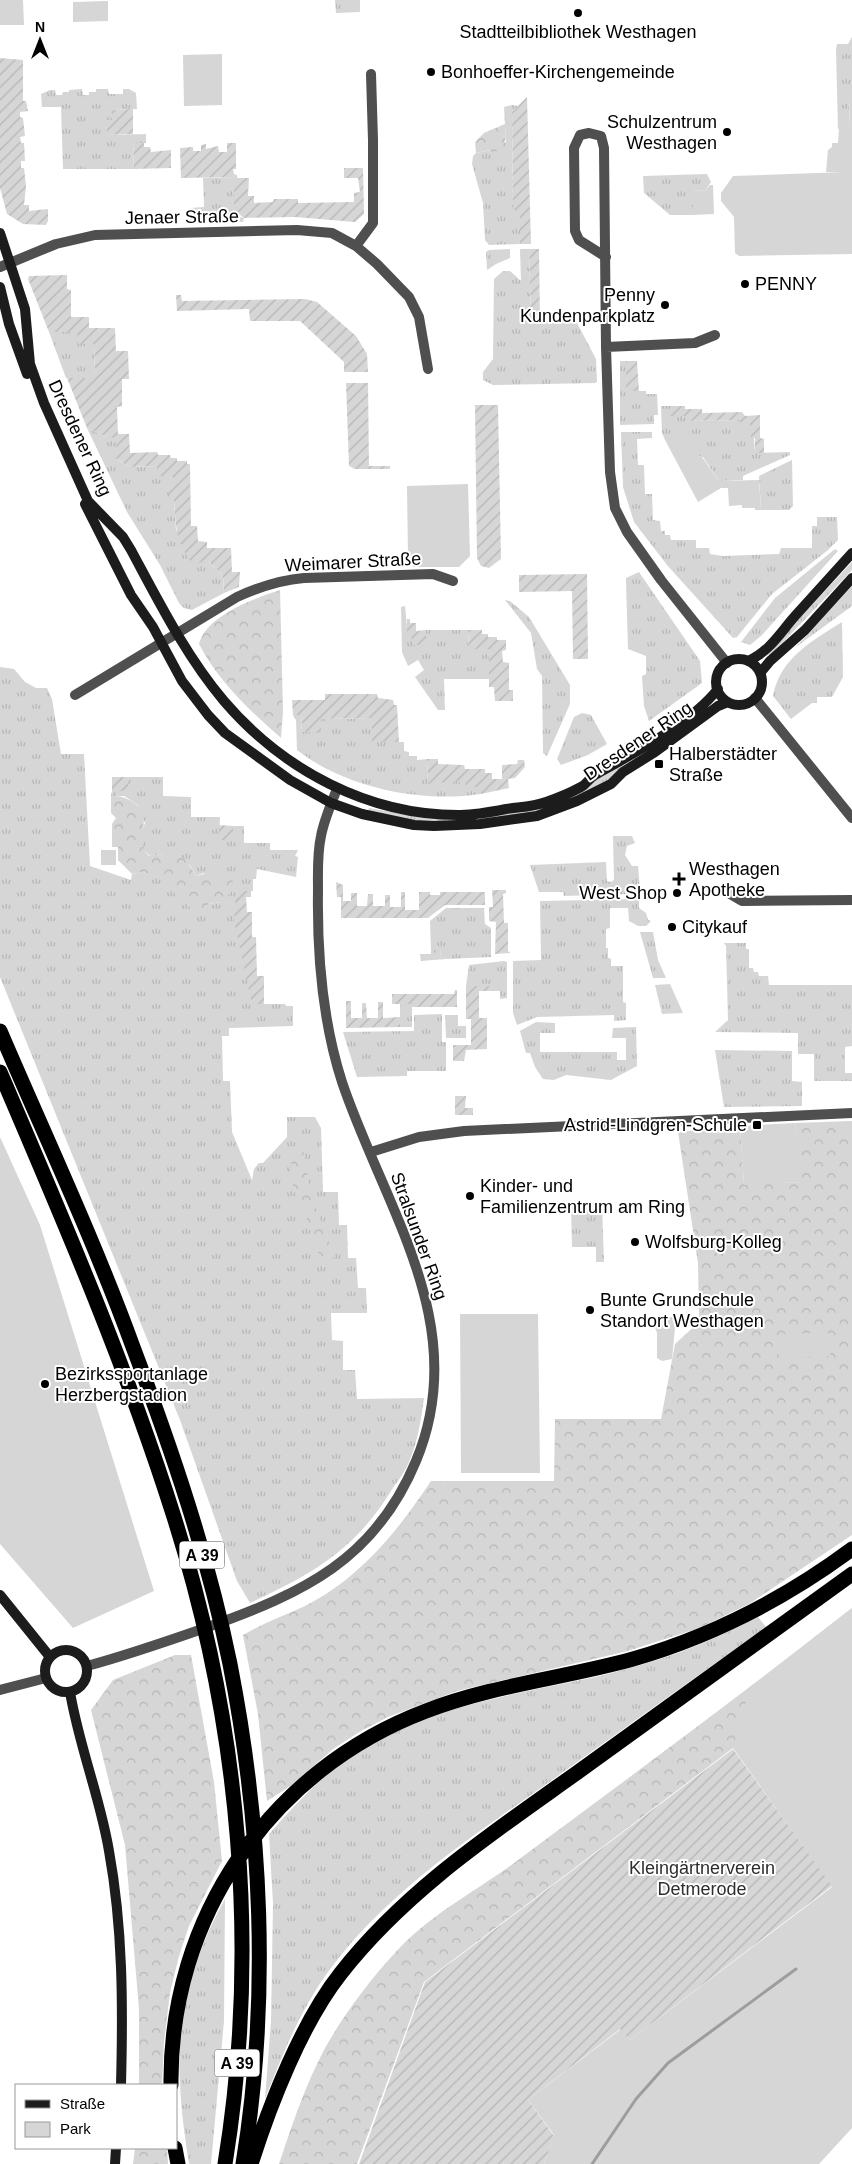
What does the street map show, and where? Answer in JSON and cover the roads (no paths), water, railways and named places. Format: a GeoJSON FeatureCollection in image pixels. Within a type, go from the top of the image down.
{"type":"FeatureCollection","features":[{"type":"Feature","properties":{"kind":"highway","name":"A 39"},"geometry":{"type":"LineString","coordinates":[[0,1031],[132,1344],[191,1515],[229,1660],[248,1772],[256,1856],[258,1902],[259,1960],[255,2065],[243,2164]]}},
{"type":"Feature","properties":{"kind":"highway","name":"A 39"},"geometry":{"type":"LineString","coordinates":[[0,1072],[91,1287],[144,1429],[175,1520],[212,1665],[231,1778],[238,1837],[241,1903],[240,2021],[233,2109],[225,2164]]}},
{"type":"Feature","properties":{"kind":"highway"},"geometry":{"type":"LineString","coordinates":[[171,2084],[175,2018],[179,1996],[189,1959],[210,1908],[236,1861],[268,1821],[292,1796],[338,1756],[366,1739],[425,1711],[489,1691],[631,1659],[678,1644],[733,1622],[794,1589],[852,1549]]}},
{"type":"Feature","properties":{"kind":"highway"},"geometry":{"type":"LineString","coordinates":[[251,2164],[272,2105],[318,2008],[340,1974],[379,1929],[428,1882],[487,1837],[852,1574]]}},
{"type":"Feature","properties":{"kind":"highway"},"geometry":{"type":"LineString","coordinates":[[175,2149],[178,2164]]}},
{"type":"Feature","properties":{"kind":"street"},"geometry":{"type":"LineString","coordinates":[[356,246],[373,223],[371,74]]}},
{"type":"Feature","properties":{"kind":"street"},"geometry":{"type":"LineString","coordinates":[[606,257],[579,240],[575,231],[574,148],[580,135],[590,133],[601,136],[604,148],[606,257],[606,347],[610,472],[615,508],[627,532],[661,580],[726,663]]}},
{"type":"Feature","properties":{"kind":"street","name":"Jenaer Straße"},"geometry":{"type":"LineString","coordinates":[[5,265],[56,244],[95,235],[297,230],[332,233],[356,246],[377,264],[409,298],[419,317],[428,369]]}},
{"type":"Feature","properties":{"kind":"street","name":"Dresdener Ring"},"geometry":{"type":"LineString","coordinates":[[0,233],[5,265],[25,309],[31,370],[88,501],[123,537],[178,634],[214,687],[251,729],[295,764],[337,789],[373,802],[437,814],[467,815],[536,805],[582,787],[592,776],[632,754],[684,719],[707,701],[718,689]]}},
{"type":"Feature","properties":{"kind":"street","name":"Dresdener Ring"},"geometry":{"type":"LineString","coordinates":[[0,287],[18,349],[66,465],[124,583],[153,626],[161,644],[194,697],[208,716],[225,733],[290,780],[331,803],[362,814],[428,826],[463,826],[537,816],[577,801],[607,786],[623,772],[656,752],[718,706],[728,702],[742,704],[755,698]]}},
{"type":"Feature","properties":{"kind":"street"},"geometry":{"type":"LineString","coordinates":[[606,347],[695,343],[715,335]]}},
{"type":"Feature","properties":{"kind":"street"},"geometry":{"type":"LineString","coordinates":[[748,661],[762,653],[780,636],[852,554]]}},
{"type":"Feature","properties":{"kind":"street","name":"Weimarer Straße"},"geometry":{"type":"LineString","coordinates":[[178,634],[237,597],[262,586],[286,580],[433,574],[453,582]]}},
{"type":"Feature","properties":{"kind":"street"},"geometry":{"type":"LineString","coordinates":[[760,673],[770,661],[804,630],[852,578]]}},
{"type":"Feature","properties":{"kind":"street"},"geometry":{"type":"LineString","coordinates":[[75,695],[178,634]]}},
{"type":"Feature","properties":{"kind":"street"},"geometry":{"type":"LineString","coordinates":[[728,702],[720,694],[717,677],[726,663],[737,659],[748,661],[760,673],[762,686],[755,698],[852,818]]}},
{"type":"Feature","properties":{"kind":"street"},"geometry":{"type":"LineString","coordinates":[[331,803],[337,789]]}},
{"type":"Feature","properties":{"kind":"street","name":"Stralsunder Ring"},"geometry":{"type":"LineString","coordinates":[[87,1666],[172,1640],[252,1611],[299,1590],[321,1577],[341,1563],[367,1539],[391,1509],[406,1484],[423,1445],[433,1404],[434,1340],[425,1294],[415,1262],[337,1065],[324,1002],[319,961],[318,856],[320,836],[331,803]]}},
{"type":"Feature","properties":{"kind":"street"},"geometry":{"type":"LineString","coordinates":[[725,890],[742,901],[852,900]]}},
{"type":"Feature","properties":{"kind":"street"},"geometry":{"type":"LineString","coordinates":[[370,1152],[419,1136],[464,1131],[852,1113]]}},
{"type":"Feature","properties":{"kind":"street"},"geometry":{"type":"LineString","coordinates":[[0,1595],[50,1656]]}},
{"type":"Feature","properties":{"kind":"street"},"geometry":{"type":"LineString","coordinates":[[64,1650],[71,1650],[84,1659],[87,1666],[86,1680],[82,1686],[70,1692],[64,1693],[53,1688],[46,1678],[45,1667],[50,1656],[64,1650]]}},
{"type":"Feature","properties":{"kind":"street"},"geometry":{"type":"LineString","coordinates":[[0,1690],[46,1678]]}},
{"type":"Feature","properties":{"kind":"street"},"geometry":{"type":"LineString","coordinates":[[70,1692],[82,1749],[109,1849],[118,1906],[123,2014],[121,2084]]}},
{"type":"Feature","properties":{"kind":"street"},"geometry":{"type":"LineString","coordinates":[[115,2164],[116,2149]]}},
{"type":"Feature","properties":{"kind":"waterway"},"geometry":{"type":"LineString","coordinates":[[592,2164],[636,2099],[668,2063],[796,1969]]}},
{"type":"Feature","properties":{"kind":"place","name":"Stadtteilbibliothek Westhagen"},"geometry":{"type":"Point","coordinates":[578,13]}},
{"type":"Feature","properties":{"kind":"place","name":"Bonhoeffer-Kirchengemeinde"},"geometry":{"type":"Point","coordinates":[431,72]}},
{"type":"Feature","properties":{"kind":"place","name":"Schulzentrum Westhagen"},"geometry":{"type":"Point","coordinates":[727,132]}},
{"type":"Feature","properties":{"kind":"place","name":"PENNY"},"geometry":{"type":"Point","coordinates":[745,284]}},
{"type":"Feature","properties":{"kind":"place","name":"Penny Kundenparkplatz"},"geometry":{"type":"Point","coordinates":[665,305]}},
{"type":"Feature","properties":{"kind":"place","name":"Halberstädter Straße"},"geometry":{"type":"Point","coordinates":[659,764]}},
{"type":"Feature","properties":{"kind":"place","name":"Westhagen Apotheke"},"geometry":{"type":"Point","coordinates":[679,879]}},
{"type":"Feature","properties":{"kind":"place","name":"West Shop"},"geometry":{"type":"Point","coordinates":[677,893]}},
{"type":"Feature","properties":{"kind":"place","name":"Citykauf"},"geometry":{"type":"Point","coordinates":[672,927]}},
{"type":"Feature","properties":{"kind":"place","name":"Astrid-Lindgren-Schule"},"geometry":{"type":"Point","coordinates":[757,1125]}},
{"type":"Feature","properties":{"kind":"place","name":"Kinder- und Familienzentrum am Ring"},"geometry":{"type":"Point","coordinates":[470,1196]}},
{"type":"Feature","properties":{"kind":"place","name":"Wolfsburg-Kolleg"},"geometry":{"type":"Point","coordinates":[635,1242]}},
{"type":"Feature","properties":{"kind":"place","name":"Bunte Grundschule Standort Westhagen"},"geometry":{"type":"Point","coordinates":[590,1310]}},
{"type":"Feature","properties":{"kind":"place","name":"Bezirkssportanlage Herzbergstadion"},"geometry":{"type":"Point","coordinates":[45,1384]}},
{"type":"Feature","properties":{"kind":"park label","name":"Kleingärtnerverein Detmerode"},"geometry":{"type":"Point","coordinates":[702,1878]}}]}
